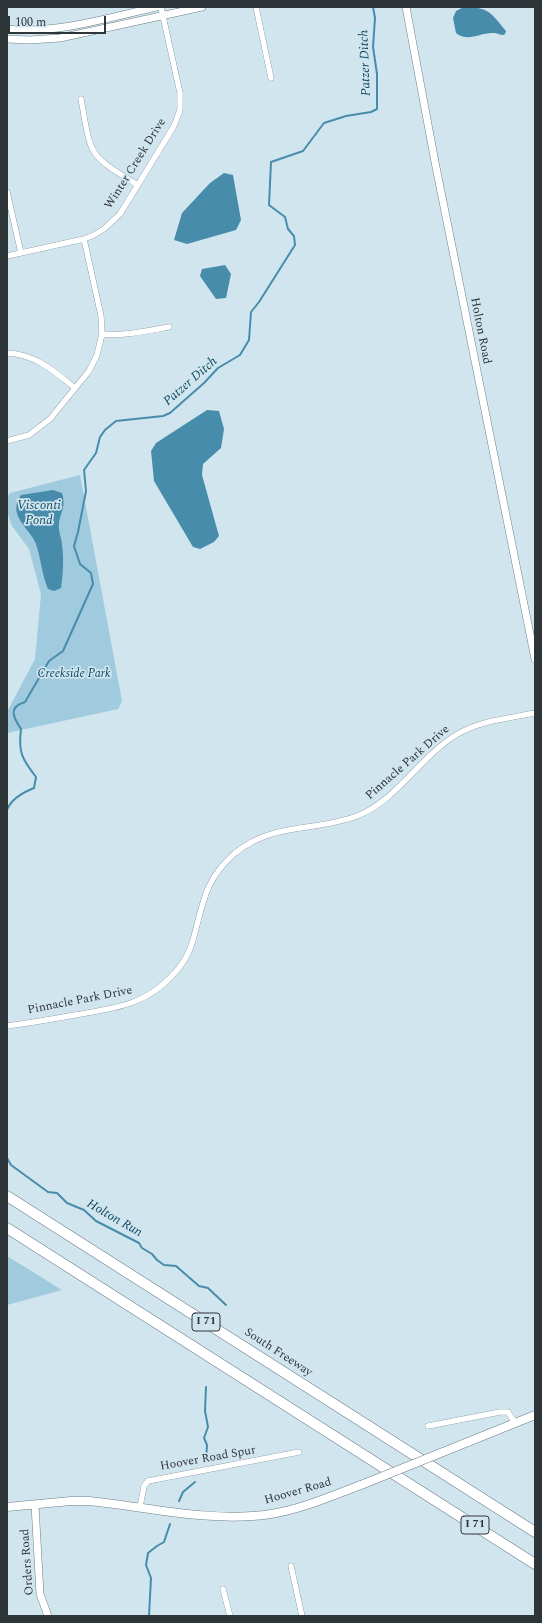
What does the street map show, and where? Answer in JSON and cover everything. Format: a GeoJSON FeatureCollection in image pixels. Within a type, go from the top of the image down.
{"type":"FeatureCollection","features":[{"type":"Feature","properties":{"kind":"highway","name":"South Freeway"},"geometry":{"type":"LineString","coordinates":[[7,1196],[535,1532]]}},
{"type":"Feature","properties":{"kind":"highway","name":"I 71"},"geometry":{"type":"LineString","coordinates":[[7,1228],[535,1564]]}},
{"type":"Feature","properties":{"kind":"main road","name":"Hoover Road"},"geometry":{"type":"LineString","coordinates":[[7,1507],[80,1500],[204,1516],[251,1516],[280,1512],[297,1508],[361,1485],[535,1415]]}},
{"type":"Feature","properties":{"kind":"street"},"geometry":{"type":"LineString","coordinates":[[7,29],[41,29],[68,26],[156,7]]}},
{"type":"Feature","properties":{"kind":"street","name":"Winter Creek Drive"},"geometry":{"type":"LineString","coordinates":[[7,256],[84,239],[104,230],[120,214],[138,185],[174,126],[180,110],[180,93],[161,7]]}},
{"type":"Feature","properties":{"kind":"street"},"geometry":{"type":"LineString","coordinates":[[7,39],[30,40],[60,38],[202,7]]}},
{"type":"Feature","properties":{"kind":"street"},"geometry":{"type":"LineString","coordinates":[[256,7],[271,78]]}},
{"type":"Feature","properties":{"kind":"street","name":"Holton Road"},"geometry":{"type":"LineString","coordinates":[[406,7],[435,162],[535,659]]}},
{"type":"Feature","properties":{"kind":"street"},"geometry":{"type":"LineString","coordinates":[[81,99],[92,148],[110,167],[138,185]]}},
{"type":"Feature","properties":{"kind":"street"},"geometry":{"type":"LineString","coordinates":[[7,192],[20,253]]}},
{"type":"Feature","properties":{"kind":"street"},"geometry":{"type":"LineString","coordinates":[[7,441],[29,435],[50,419],[89,371],[97,355],[102,334],[101,316],[84,239]]}},
{"type":"Feature","properties":{"kind":"street"},"geometry":{"type":"LineString","coordinates":[[102,334],[132,334],[169,327]]}},
{"type":"Feature","properties":{"kind":"street"},"geometry":{"type":"LineString","coordinates":[[7,353],[17,353],[32,357],[46,365],[75,388]]}},
{"type":"Feature","properties":{"kind":"street","name":"Pinnacle Park Drive"},"geometry":{"type":"LineString","coordinates":[[7,1026],[111,1008],[142,999],[154,992],[180,968],[192,943],[204,896],[210,883],[218,870],[236,852],[268,834],[340,820],[364,813],[382,801],[436,751],[456,735],[479,725],[535,713]]}},
{"type":"Feature","properties":{"kind":"street"},"geometry":{"type":"LineString","coordinates":[[428,1426],[500,1412],[508,1412],[515,1423]]}},
{"type":"Feature","properties":{"kind":"street","name":"Hoover Road Spur"},"geometry":{"type":"LineString","coordinates":[[140,1507],[144,1486],[148,1481],[299,1452]]}},
{"type":"Feature","properties":{"kind":"street","name":"Orders Road"},"geometry":{"type":"LineString","coordinates":[[35,1505],[40,1594],[48,1616]]}},
{"type":"Feature","properties":{"kind":"street"},"geometry":{"type":"LineString","coordinates":[[291,1566],[302,1616]]}},
{"type":"Feature","properties":{"kind":"street"},"geometry":{"type":"LineString","coordinates":[[223,1589],[230,1616]]}},
{"type":"Feature","properties":{"kind":"green space","name":"Creekside Park"},"geometry":{"type":"Polygon","coordinates":[[[80,475],[122,701],[118,709],[7,733],[7,712],[35,659],[41,594],[29,549],[12,526],[7,511],[7,498],[10,493],[80,475]]]}},
{"type":"Feature","properties":{"kind":"green space"},"geometry":{"type":"Polygon","coordinates":[[[7,1256],[62,1290],[7,1305],[7,1256]]]}},
{"type":"Feature","properties":{"kind":"water"},"geometry":{"type":"Polygon","coordinates":[[[464,7],[479,8],[489,12],[506,31],[505,34],[489,33],[465,37],[456,33],[453,18],[456,11],[464,7]]]}},
{"type":"Feature","properties":{"kind":"water"},"geometry":{"type":"Polygon","coordinates":[[[224,173],[233,175],[241,220],[236,230],[187,244],[174,240],[182,213],[210,183],[224,173]]]}},
{"type":"Feature","properties":{"kind":"water"},"geometry":{"type":"Polygon","coordinates":[[[225,265],[231,274],[226,298],[216,299],[200,276],[202,269],[225,265]]]}},
{"type":"Feature","properties":{"kind":"water"},"geometry":{"type":"Polygon","coordinates":[[[207,410],[219,411],[224,429],[221,448],[203,464],[202,475],[219,536],[214,542],[200,549],[193,547],[154,481],[151,451],[156,443],[207,410]]]}},
{"type":"Feature","properties":{"kind":"water","name":"Visconti Pond"},"geometry":{"type":"Polygon","coordinates":[[[53,490],[62,493],[64,504],[59,524],[63,556],[62,583],[61,588],[54,591],[48,589],[36,544],[21,522],[16,509],[21,495],[53,490]]]}},
{"type":"Feature","properties":{"kind":"waterway","name":"Patzer Ditch"},"geometry":{"type":"LineString","coordinates":[[7,810],[15,799],[34,788],[36,777],[22,755],[20,744],[21,729],[14,717],[14,710],[20,704],[25,702],[49,661],[63,651],[93,584],[91,573],[80,564],[74,546],[86,491],[84,470],[96,453],[100,437],[105,430],[116,421],[163,416],[170,413],[204,383],[218,368],[240,355],[249,340],[251,312],[295,245],[294,236],[288,229],[285,217],[269,205],[271,162],[303,151],[324,123],[346,116],[371,112],[377,109],[377,74],[373,47],[375,18],[373,7]]}},
{"type":"Feature","properties":{"kind":"waterway","name":"Holton Run"},"geometry":{"type":"LineString","coordinates":[[7,1158],[11,1165],[48,1192],[57,1193],[67,1203],[84,1210],[96,1221],[139,1243],[142,1248],[152,1254],[164,1265],[176,1266],[199,1286],[208,1288],[226,1305]]}},
{"type":"Feature","properties":{"kind":"waterway","name":"Holton Run"},"geometry":{"type":"LineString","coordinates":[[206,1387],[205,1411],[208,1427],[204,1438],[207,1445],[206,1461]]}},
{"type":"Feature","properties":{"kind":"waterway","name":"Holton Run"},"geometry":{"type":"LineString","coordinates":[[179,1501],[183,1492],[195,1482]]}},
{"type":"Feature","properties":{"kind":"waterway","name":"Holton Run"},"geometry":{"type":"LineString","coordinates":[[149,1616],[151,1578],[146,1565],[148,1553],[164,1542],[170,1524]]}}]}
